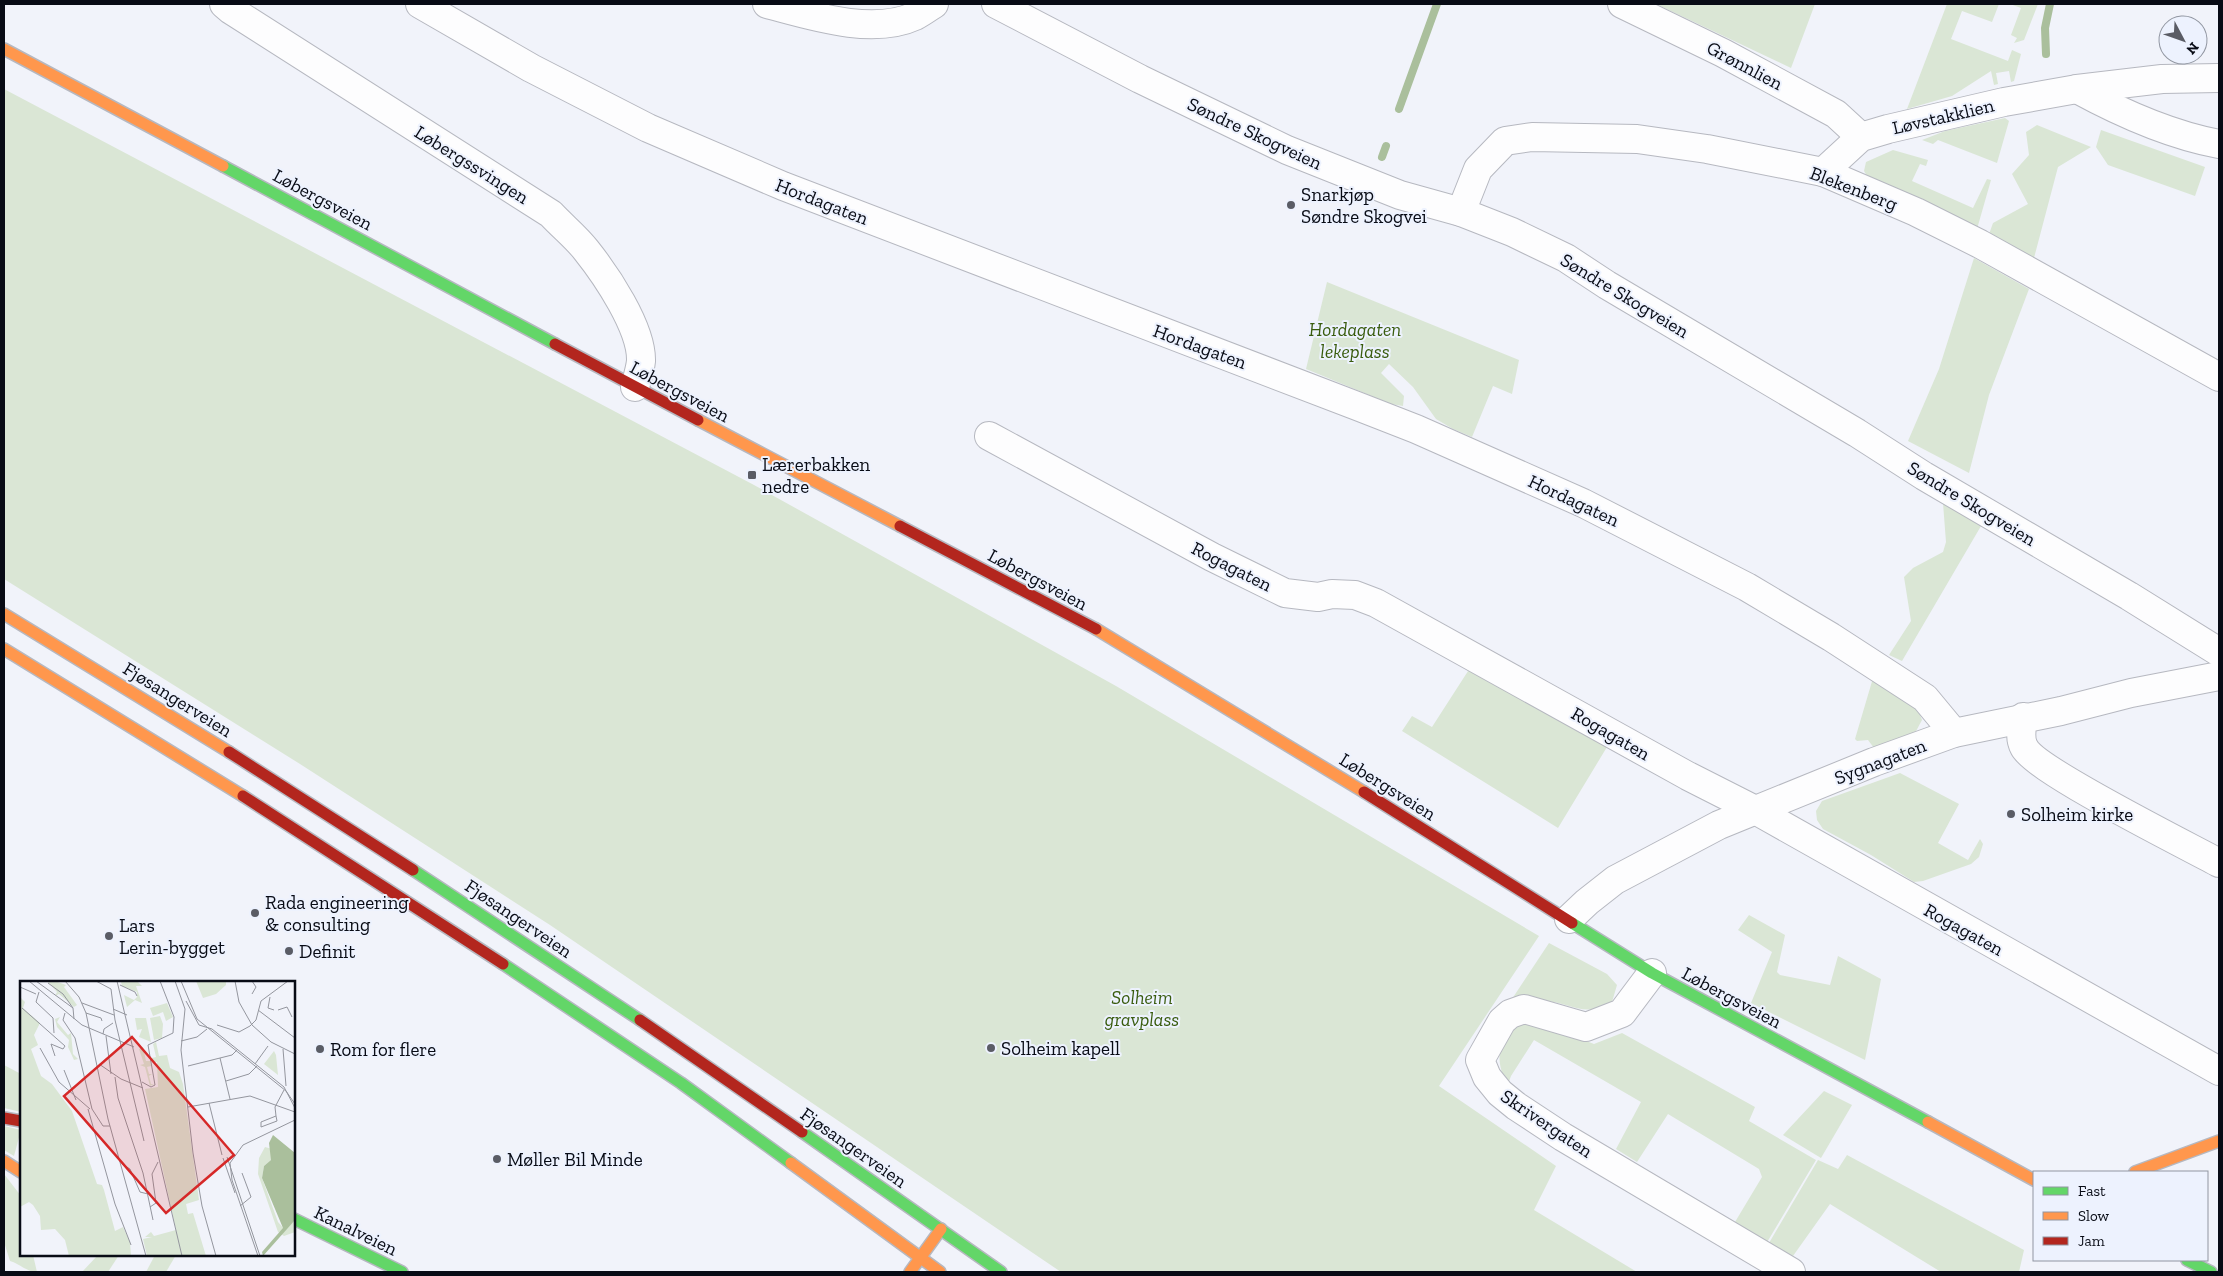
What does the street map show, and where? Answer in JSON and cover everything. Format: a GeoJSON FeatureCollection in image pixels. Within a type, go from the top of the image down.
{"type":"FeatureCollection","features":[{"type":"Feature","properties":{"kind":"main road","name":"Løbergsveien"},"geometry":{"type":"LineString","coordinates":[[4,48],[635,387],[1084,623],[1209,696],[1569,919],[1652,973],[2033,1179]]}},
{"type":"Feature","properties":{"kind":"main road","name":"Fjøsangerveien"},"geometry":{"type":"LineString","coordinates":[[4,614],[114,680],[407,865],[697,1059],[1001,1272]]}},
{"type":"Feature","properties":{"kind":"main road"},"geometry":{"type":"LineString","coordinates":[[4,649],[277,817],[521,975],[681,1083],[940,1272]]}},
{"type":"Feature","properties":{"kind":"main road"},"geometry":{"type":"LineString","coordinates":[[4,1118],[20,1121]]}},
{"type":"Feature","properties":{"kind":"main road"},"geometry":{"type":"LineString","coordinates":[[2138,1171],[2219,1141]]}},
{"type":"Feature","properties":{"kind":"main road"},"geometry":{"type":"LineString","coordinates":[[4,1161],[20,1171]]}},
{"type":"Feature","properties":{"kind":"main road","name":"Kanalveien"},"geometry":{"type":"LineString","coordinates":[[295,1219],[402,1272]]}},
{"type":"Feature","properties":{"kind":"main road"},"geometry":{"type":"LineString","coordinates":[[910,1272],[941,1229]]}},
{"type":"Feature","properties":{"kind":"main road"},"geometry":{"type":"LineString","coordinates":[[2189,1261],[2211,1272]]}},
{"type":"Feature","properties":{"kind":"street","name":"Løbergssvingen"},"geometry":{"type":"LineString","coordinates":[[224,4],[551,214],[585,249],[608,282],[629,320],[638,339],[641,361],[635,387]]}},
{"type":"Feature","properties":{"kind":"street","name":"Hordagaten"},"geometry":{"type":"LineString","coordinates":[[420,4],[531,68],[648,128],[783,186],[1416,429],[1583,503],[1694,558],[1831,636],[1925,698],[1941,715],[1954,734]]}},
{"type":"Feature","properties":{"kind":"street"},"geometry":{"type":"LineString","coordinates":[[767,4],[823,19],[861,24],[901,21],[915,16],[934,4]]}},
{"type":"Feature","properties":{"kind":"street","name":"Søndre Skogveien"},"geometry":{"type":"LineString","coordinates":[[996,4],[1140,79],[1286,150],[1400,195],[1460,212],[1512,232],[1566,258],[1607,285],[1857,433],[1924,476],[2129,596],[2219,652]]}},
{"type":"Feature","properties":{"kind":"street","name":"Grønnlien"},"geometry":{"type":"LineString","coordinates":[[1622,4],[1723,53],[1836,114],[1861,137]]}},
{"type":"Feature","properties":{"kind":"street","name":"Løvstakklien"},"geometry":{"type":"LineString","coordinates":[[1823,172],[1861,137],[1964,111],[2077,90],[2146,81],[2219,78]]}},
{"type":"Feature","properties":{"kind":"street"},"geometry":{"type":"LineString","coordinates":[[2077,90],[2148,122],[2200,141],[2219,144]]}},
{"type":"Feature","properties":{"kind":"street","name":"Blekenberg"},"geometry":{"type":"LineString","coordinates":[[1460,212],[1478,169],[1505,141],[1532,137],[1637,139],[1716,150],[1823,172],[1916,212],[1971,240],[2219,377]]}},
{"type":"Feature","properties":{"kind":"street","name":"Rogagaten"},"geometry":{"type":"LineString","coordinates":[[988,436],[1094,494],[1285,593],[1318,597],[1332,594],[1355,595],[1376,603],[1688,776],[1757,811],[2219,1071]]}},
{"type":"Feature","properties":{"kind":"street","name":"Sygnagaten"},"geometry":{"type":"LineString","coordinates":[[1569,919],[1615,880],[1719,825],[1867,765],[1954,734],[2023,717],[2061,711],[2131,692],[2219,676]]}},
{"type":"Feature","properties":{"kind":"street"},"geometry":{"type":"LineString","coordinates":[[2023,717],[2020,736],[2024,749],[2055,773],[2219,863]]}},
{"type":"Feature","properties":{"kind":"street","name":"Skrivergaten"},"geometry":{"type":"LineString","coordinates":[[1652,973],[1622,1013],[1586,1027],[1524,1009],[1510,1014],[1502,1022],[1480,1060],[1487,1077],[1500,1093],[1516,1106],[1563,1137],[1791,1272]]}},
{"type":"Feature","properties":{"kind":"green space"},"geometry":{"type":"Polygon","coordinates":[[[1656,4],[1815,4],[1791,68],[1656,4]]]}},
{"type":"Feature","properties":{"kind":"green space"},"geometry":{"type":"Polygon","coordinates":[[[1947,4],[1999,4],[1992,22],[1962,11],[1951,39],[2008,61],[2012,50],[2021,54],[2014,81],[2011,82],[2009,71],[1996,73],[1998,84],[1994,85],[1991,71],[1952,96],[1907,109],[1947,4]]]}},
{"type":"Feature","properties":{"kind":"green space"},"geometry":{"type":"Polygon","coordinates":[[[2010,4],[2038,4],[2024,40],[2014,43],[2017,38],[2011,35],[2021,8],[2010,4]]]}},
{"type":"Feature","properties":{"kind":"green space","name":"Solheim gravplass"},"geometry":{"type":"Polygon","coordinates":[[[4,89],[754,485],[1116,686],[1539,936],[1439,1086],[1556,1166],[1534,1210],[1637,1272],[1061,1272],[550,925],[300,764],[4,579],[4,89]]]}},
{"type":"Feature","properties":{"kind":"green space"},"geometry":{"type":"Polygon","coordinates":[[[2005,118],[2009,121],[1997,163],[1938,140],[1933,144],[1922,140],[1945,131],[2005,118]]]}},
{"type":"Feature","properties":{"kind":"green space"},"geometry":{"type":"Polygon","coordinates":[[[2037,125],[2091,147],[2058,167],[2034,258],[1988,237],[1993,223],[2028,204],[2012,174],[2029,155],[2026,132],[2037,125]]]}},
{"type":"Feature","properties":{"kind":"green space"},"geometry":{"type":"Polygon","coordinates":[[[2101,130],[2205,167],[2195,196],[2108,165],[2096,147],[2101,130]]]}},
{"type":"Feature","properties":{"kind":"green space"},"geometry":{"type":"Polygon","coordinates":[[[1893,150],[1928,160],[1926,166],[1920,164],[1912,181],[1973,208],[1987,179],[1991,180],[1977,229],[1870,181],[1864,171],[1866,162],[1893,150]]]}},
{"type":"Feature","properties":{"kind":"green space"},"geometry":{"type":"Polygon","coordinates":[[[1974,258],[2029,289],[1989,395],[1969,473],[1908,441],[1939,369],[1974,258]]]}},
{"type":"Feature","properties":{"kind":"green space","name":"Hordagaten lekeplass"},"geometry":{"type":"Polygon","coordinates":[[[1327,282],[1519,360],[1512,394],[1493,386],[1472,437],[1436,419],[1413,387],[1389,364],[1381,373],[1404,396],[1403,406],[1391,404],[1306,369],[1327,282]]]}},
{"type":"Feature","properties":{"kind":"green space"},"geometry":{"type":"Polygon","coordinates":[[[1943,503],[1981,526],[1902,661],[1889,655],[1911,621],[1904,577],[1913,568],[1943,552],[1946,542],[1943,503]]]}},
{"type":"Feature","properties":{"kind":"green space"},"geometry":{"type":"Polygon","coordinates":[[[1470,668],[1607,747],[1558,828],[1402,731],[1412,716],[1432,727],[1470,668]]]}},
{"type":"Feature","properties":{"kind":"green space"},"geometry":{"type":"Polygon","coordinates":[[[1873,678],[1916,704],[1922,720],[1915,733],[1874,748],[1868,740],[1857,741],[1855,739],[1873,678]]]}},
{"type":"Feature","properties":{"kind":"green space"},"geometry":{"type":"Polygon","coordinates":[[[1900,773],[1959,804],[1938,843],[1968,860],[1980,839],[1983,844],[1979,857],[1971,864],[1923,881],[1914,882],[1871,855],[1823,829],[1817,820],[1816,811],[1822,801],[1900,773]]]}},
{"type":"Feature","properties":{"kind":"green space"},"geometry":{"type":"Polygon","coordinates":[[[1749,915],[1785,935],[1777,972],[1780,975],[1830,985],[1838,956],[1881,979],[1865,1060],[1751,1003],[1772,952],[1738,930],[1749,915]]]}},
{"type":"Feature","properties":{"kind":"green space"},"geometry":{"type":"Polygon","coordinates":[[[1549,943],[1607,974],[1617,985],[1612,1002],[1593,1009],[1543,1001],[1508,1005],[1549,943]]]}},
{"type":"Feature","properties":{"kind":"green space"},"geometry":{"type":"Polygon","coordinates":[[[1532,1020],[1594,1044],[1622,1033],[1755,1107],[1749,1121],[1816,1160],[1766,1244],[1763,1240],[1735,1222],[1762,1177],[1759,1169],[1668,1114],[1637,1162],[1616,1149],[1641,1102],[1534,1040],[1511,1076],[1507,1087],[1501,1068],[1501,1049],[1514,1025],[1532,1020]]]}},
{"type":"Feature","properties":{"kind":"green space"},"geometry":{"type":"Polygon","coordinates":[[[4,1065],[20,1073],[20,1112],[4,1108],[4,1065]]]}},
{"type":"Feature","properties":{"kind":"green space"},"geometry":{"type":"Polygon","coordinates":[[[1824,1091],[1852,1105],[1821,1158],[1783,1135],[1824,1091]]]}},
{"type":"Feature","properties":{"kind":"green space"},"geometry":{"type":"Polygon","coordinates":[[[4,1126],[20,1130],[14,1156],[4,1150],[4,1126]]]}},
{"type":"Feature","properties":{"kind":"green space"},"geometry":{"type":"Polygon","coordinates":[[[1847,1155],[2024,1250],[2019,1272],[1941,1272],[1830,1204],[1793,1256],[1769,1243],[1818,1160],[1838,1169],[1847,1155]]]}},
{"type":"Feature","properties":{"kind":"green space"},"geometry":{"type":"Polygon","coordinates":[[[4,1174],[20,1195],[20,1256],[33,1256],[37,1272],[30,1271],[10,1261],[4,1242],[4,1174]]]}},
{"type":"Feature","properties":{"kind":"green space"},"geometry":{"type":"Polygon","coordinates":[[[97,1256],[118,1256],[108,1272],[82,1272],[97,1256]]]}},
{"type":"Feature","properties":{"kind":"green space"},"geometry":{"type":"Polygon","coordinates":[[[154,1256],[175,1256],[166,1272],[146,1272],[154,1256]]]}},
{"type":"Feature","properties":{"kind":"waterway"},"geometry":{"type":"LineString","coordinates":[[1399,109],[1437,4]]}},
{"type":"Feature","properties":{"kind":"waterway"},"geometry":{"type":"LineString","coordinates":[[2046,54],[2045,28],[2050,4]]}},
{"type":"Feature","properties":{"kind":"waterway"},"geometry":{"type":"LineString","coordinates":[[1382,157],[1386,146]]}},
{"type":"Feature","properties":{"kind":"traffic: fast"},"geometry":{"type":"LineString","coordinates":[[223,166],[555,344]]}},
{"type":"Feature","properties":{"kind":"traffic: fast"},"geometry":{"type":"LineString","coordinates":[[413,870],[640,1020]]}},
{"type":"Feature","properties":{"kind":"traffic: fast"},"geometry":{"type":"LineString","coordinates":[[1572,923],[1652,973],[1928,1122]]}},
{"type":"Feature","properties":{"kind":"traffic: fast"},"geometry":{"type":"LineString","coordinates":[[503,964],[681,1083],[791,1163]]}},
{"type":"Feature","properties":{"kind":"traffic: fast"},"geometry":{"type":"LineString","coordinates":[[802,1132],[1001,1272]]}},
{"type":"Feature","properties":{"kind":"traffic: fast"},"geometry":{"type":"LineString","coordinates":[[295,1219],[402,1272]]}},
{"type":"Feature","properties":{"kind":"traffic: fast"},"geometry":{"type":"LineString","coordinates":[[2189,1261],[2211,1272]]}},
{"type":"Feature","properties":{"kind":"traffic: slow"},"geometry":{"type":"LineString","coordinates":[[4,49],[223,166]]}},
{"type":"Feature","properties":{"kind":"traffic: slow"},"geometry":{"type":"LineString","coordinates":[[698,420],[900,526]]}},
{"type":"Feature","properties":{"kind":"traffic: slow"},"geometry":{"type":"LineString","coordinates":[[4,614],[229,752]]}},
{"type":"Feature","properties":{"kind":"traffic: slow"},"geometry":{"type":"LineString","coordinates":[[1096,629],[1364,792]]}},
{"type":"Feature","properties":{"kind":"traffic: slow"},"geometry":{"type":"LineString","coordinates":[[4,649],[243,796]]}},
{"type":"Feature","properties":{"kind":"traffic: slow"},"geometry":{"type":"LineString","coordinates":[[1928,1122],[2033,1179]]}},
{"type":"Feature","properties":{"kind":"traffic: slow"},"geometry":{"type":"LineString","coordinates":[[2138,1171],[2219,1141]]}},
{"type":"Feature","properties":{"kind":"traffic: slow"},"geometry":{"type":"LineString","coordinates":[[4,1161],[20,1171]]}},
{"type":"Feature","properties":{"kind":"traffic: slow"},"geometry":{"type":"LineString","coordinates":[[791,1163],[940,1272]]}},
{"type":"Feature","properties":{"kind":"traffic: slow"},"geometry":{"type":"LineString","coordinates":[[910,1272],[941,1229]]}},
{"type":"Feature","properties":{"kind":"traffic: jam"},"geometry":{"type":"LineString","coordinates":[[555,344],[698,420]]}},
{"type":"Feature","properties":{"kind":"traffic: jam"},"geometry":{"type":"LineString","coordinates":[[900,526],[1096,629]]}},
{"type":"Feature","properties":{"kind":"traffic: jam"},"geometry":{"type":"LineString","coordinates":[[229,752],[413,870]]}},
{"type":"Feature","properties":{"kind":"traffic: jam"},"geometry":{"type":"LineString","coordinates":[[1364,792],[1572,923]]}},
{"type":"Feature","properties":{"kind":"traffic: jam"},"geometry":{"type":"LineString","coordinates":[[243,796],[503,964]]}},
{"type":"Feature","properties":{"kind":"traffic: jam"},"geometry":{"type":"LineString","coordinates":[[640,1020],[802,1132]]}},
{"type":"Feature","properties":{"kind":"traffic: jam"},"geometry":{"type":"LineString","coordinates":[[4,1118],[20,1121]]}},
{"type":"Feature","properties":{"kind":"place","name":"Snarkjøp Søndre Skogvei"},"geometry":{"type":"Point","coordinates":[1291,205]}},
{"type":"Feature","properties":{"kind":"place","name":"Lærerbakken nedre"},"geometry":{"type":"Point","coordinates":[752,475]}},
{"type":"Feature","properties":{"kind":"place","name":"Solheim kirke"},"geometry":{"type":"Point","coordinates":[2011,814]}},
{"type":"Feature","properties":{"kind":"place","name":"Rada engineering & consulting"},"geometry":{"type":"Point","coordinates":[255,913]}},
{"type":"Feature","properties":{"kind":"place","name":"Lars Lerin-bygget"},"geometry":{"type":"Point","coordinates":[109,936]}},
{"type":"Feature","properties":{"kind":"place","name":"Definit"},"geometry":{"type":"Point","coordinates":[289,951]}},
{"type":"Feature","properties":{"kind":"place","name":"Solheim kapell"},"geometry":{"type":"Point","coordinates":[991,1048]}},
{"type":"Feature","properties":{"kind":"place","name":"Rom for flere"},"geometry":{"type":"Point","coordinates":[320,1049]}},
{"type":"Feature","properties":{"kind":"place","name":"Møller Bil Minde"},"geometry":{"type":"Point","coordinates":[497,1159]}}]}
